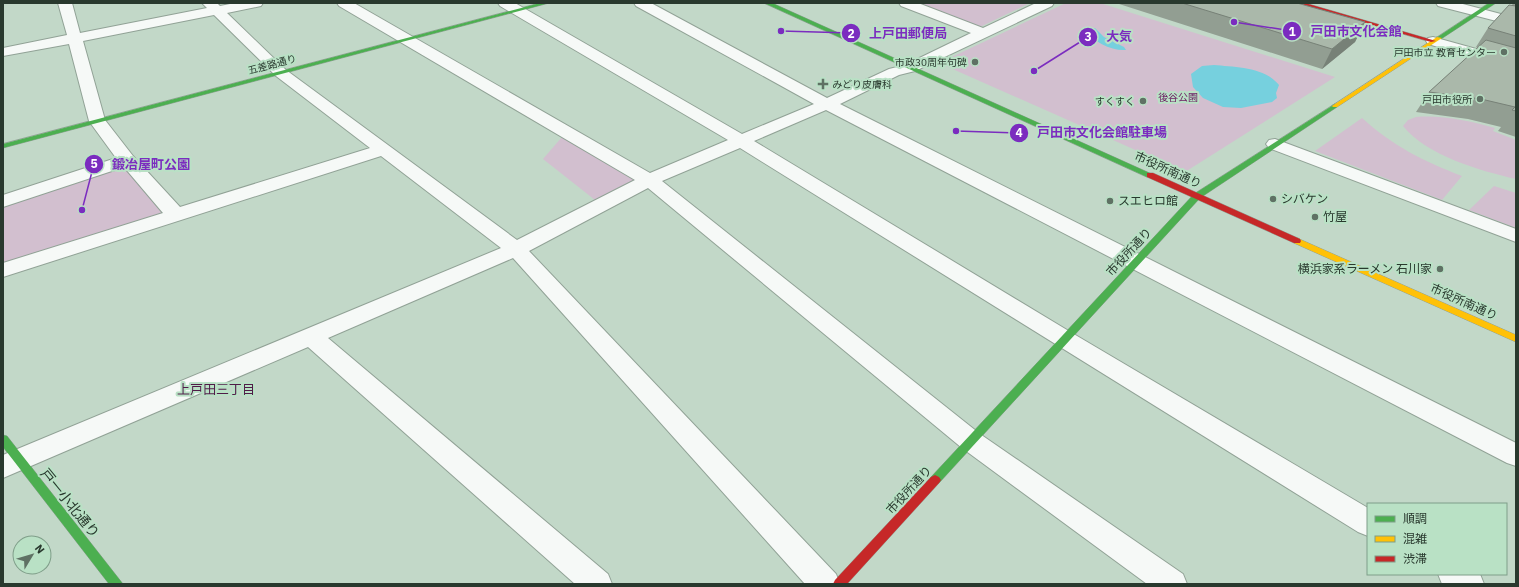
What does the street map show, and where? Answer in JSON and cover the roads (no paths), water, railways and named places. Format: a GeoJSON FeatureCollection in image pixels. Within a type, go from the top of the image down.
{"type":"FeatureCollection","features":[{"type":"Feature","properties":{"kind":"street"},"geometry":{"type":"LineString","coordinates":[[65,3],[97,121],[127,160],[176,215]]}},
{"type":"Feature","properties":{"kind":"street"},"geometry":{"type":"LineString","coordinates":[[3,52],[213,7],[256,3]]}},
{"type":"Feature","properties":{"kind":"street"},"geometry":{"type":"LineString","coordinates":[[344,3],[649,180],[971,441],[1172,584]]}},
{"type":"Feature","properties":{"kind":"street","name":"五差路通り"},"geometry":{"type":"LineString","coordinates":[[3,146],[408,39],[512,7],[546,3]]}},
{"type":"Feature","properties":{"kind":"street"},"geometry":{"type":"LineString","coordinates":[[641,3],[827,104],[1516,455]]}},
{"type":"Feature","properties":{"kind":"street","name":"市役所南通り"},"geometry":{"type":"LineString","coordinates":[[767,3],[1516,339]]}},
{"type":"Feature","properties":{"kind":"street"},"geometry":{"type":"LineString","coordinates":[[906,3],[983,33]]}},
{"type":"Feature","properties":{"kind":"street"},"geometry":{"type":"LineString","coordinates":[[1299,3],[1516,65]]}},
{"type":"Feature","properties":{"kind":"street"},"geometry":{"type":"LineString","coordinates":[[1443,3],[1516,22]]}},
{"type":"Feature","properties":{"kind":"street","name":"市役所通り"},"geometry":{"type":"LineString","coordinates":[[839,584],[1197,196],[1493,3]]}},
{"type":"Feature","properties":{"kind":"street"},"geometry":{"type":"LineString","coordinates":[[10,463],[516,249],[649,180],[827,104],[894,72],[910,68],[1039,4]]}},
{"type":"Feature","properties":{"kind":"street"},"geometry":{"type":"LineString","coordinates":[[213,7],[281,73],[382,150],[428,181],[516,249],[825,584]]}},
{"type":"Feature","properties":{"kind":"street"},"geometry":{"type":"LineString","coordinates":[[512,7],[740,140],[1064,340],[1367,522]]}},
{"type":"Feature","properties":{"kind":"street"},"geometry":{"type":"LineString","coordinates":[[1275,144],[1516,236]]}},
{"type":"Feature","properties":{"kind":"street"},"geometry":{"type":"LineString","coordinates":[[3,270],[382,150]]}},
{"type":"Feature","properties":{"kind":"street"},"geometry":{"type":"LineString","coordinates":[[3,201],[127,160]]}},
{"type":"Feature","properties":{"kind":"street"},"geometry":{"type":"LineString","coordinates":[[311,336],[597,584]]}},
{"type":"Feature","properties":{"kind":"street","name":"戸一小北通り"},"geometry":{"type":"LineString","coordinates":[[3,439],[10,463],[117,584]]}},
{"type":"Feature","properties":{"kind":"street"},"geometry":{"type":"LineString","coordinates":[[1455,575],[1469,584]]}},
{"type":"Feature","properties":{"kind":"water"},"geometry":{"type":"Polygon","coordinates":[[[1087,28],[1095,28],[1104,37],[1124,47],[1126,50],[1115,49],[1103,45],[1084,30],[1087,28]]]}},
{"type":"Feature","properties":{"kind":"water"},"geometry":{"type":"Polygon","coordinates":[[[1214,65],[1240,67],[1258,71],[1266,75],[1279,85],[1276,93],[1277,98],[1272,102],[1241,108],[1223,107],[1203,98],[1193,87],[1191,74],[1202,66],[1214,65]]]}},
{"type":"Feature","properties":{"kind":"place","name":"戸田市文化会館"},"geometry":{"type":"Point","coordinates":[1234,22]}},
{"type":"Feature","properties":{"kind":"place","name":"上戸田郵便局"},"geometry":{"type":"Point","coordinates":[781,31]}},
{"type":"Feature","properties":{"kind":"place","name":"戸田市立 教育センター"},"geometry":{"type":"Point","coordinates":[1504,52]}},
{"type":"Feature","properties":{"kind":"place","name":"市政30周年句碑"},"geometry":{"type":"Point","coordinates":[975,62]}},
{"type":"Feature","properties":{"kind":"place","name":"大気"},"geometry":{"type":"Point","coordinates":[1034,71]}},
{"type":"Feature","properties":{"kind":"place","name":"みどり皮膚科"},"geometry":{"type":"Point","coordinates":[823,84]}},
{"type":"Feature","properties":{"kind":"place","name":"戸田市役所"},"geometry":{"type":"Point","coordinates":[1480,99]}},
{"type":"Feature","properties":{"kind":"place","name":"すくすく"},"geometry":{"type":"Point","coordinates":[1143,101]}},
{"type":"Feature","properties":{"kind":"place","name":"戸田市文化会館駐車場"},"geometry":{"type":"Point","coordinates":[956,131]}},
{"type":"Feature","properties":{"kind":"place","name":"シバケン"},"geometry":{"type":"Point","coordinates":[1273,199]}},
{"type":"Feature","properties":{"kind":"place","name":"スエヒロ館"},"geometry":{"type":"Point","coordinates":[1110,201]}},
{"type":"Feature","properties":{"kind":"place","name":"鍛冶屋町公園"},"geometry":{"type":"Point","coordinates":[82,210]}},
{"type":"Feature","properties":{"kind":"place","name":"竹屋"},"geometry":{"type":"Point","coordinates":[1315,217]}},
{"type":"Feature","properties":{"kind":"place","name":"横浜家系ラーメン 石川家"},"geometry":{"type":"Point","coordinates":[1440,269]}},
{"type":"Feature","properties":{"kind":"district","name":"上戸田三丁目"},"geometry":{"type":"Point","coordinates":[216,389]}},
{"type":"Feature","properties":{"kind":"park label","name":"後谷公園"},"geometry":{"type":"Point","coordinates":[1178,97]}}]}
